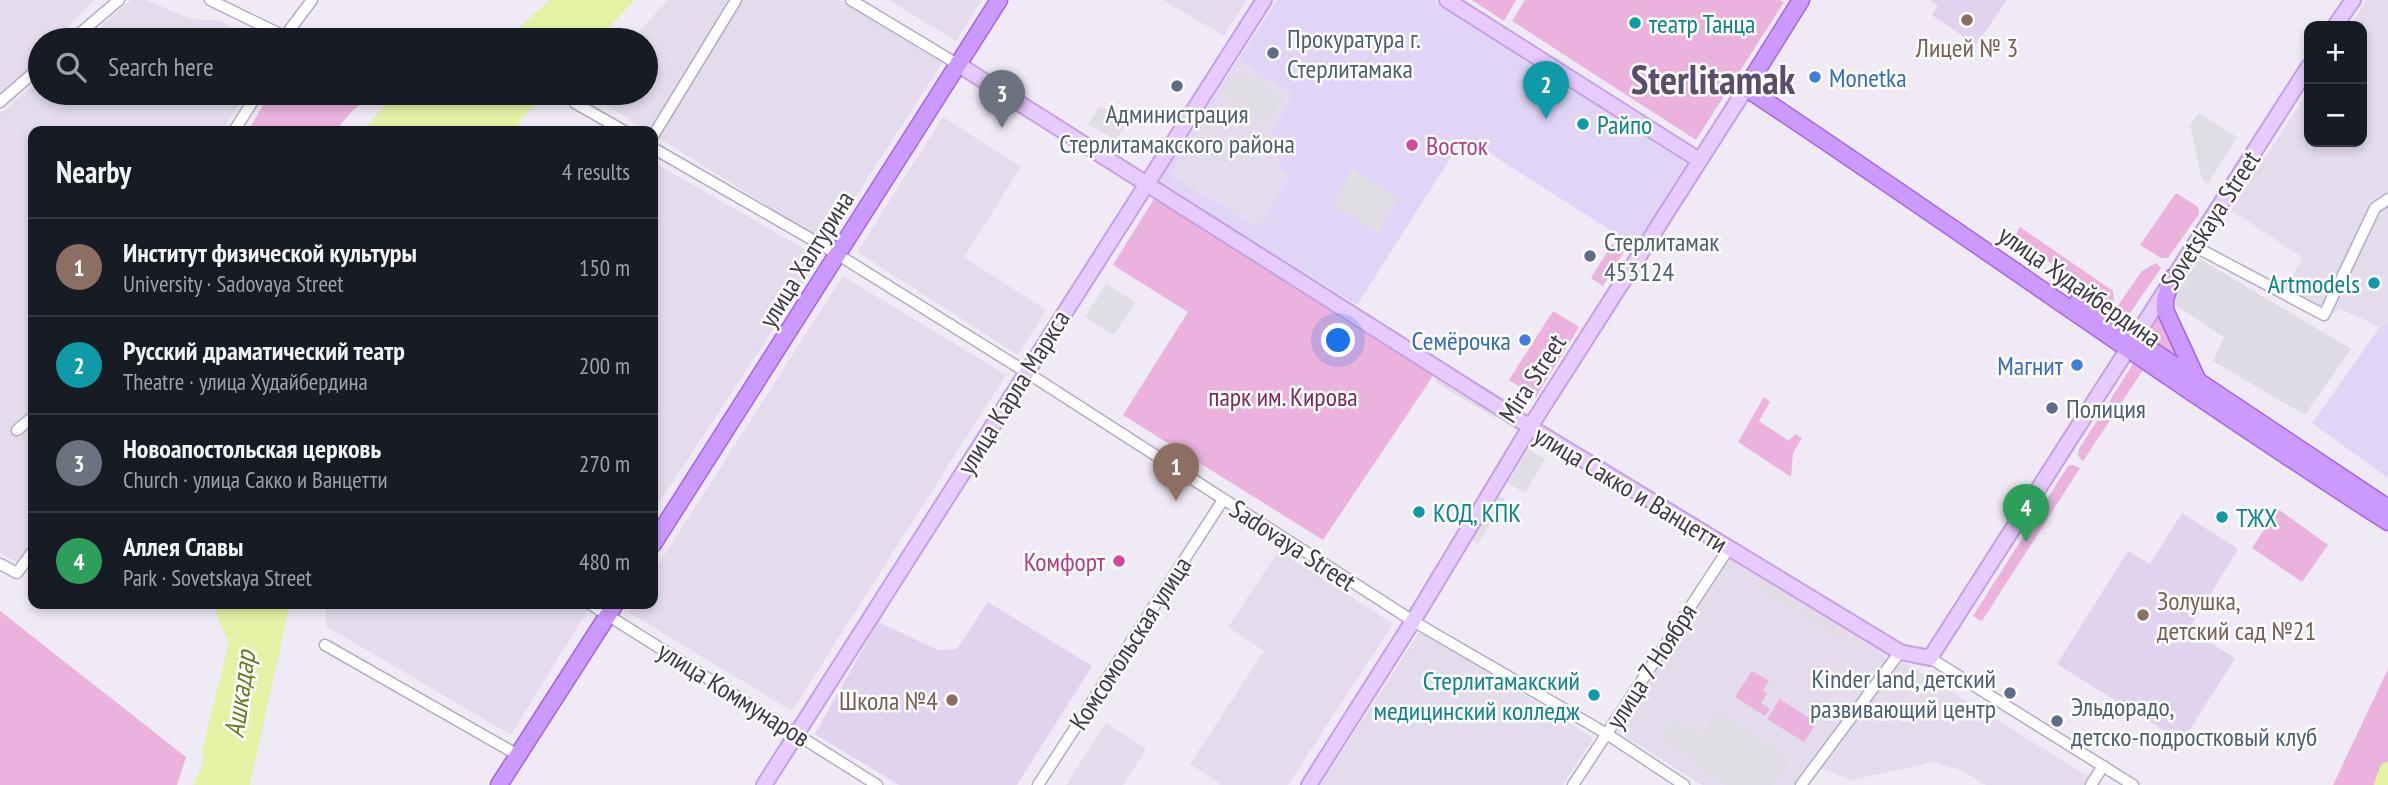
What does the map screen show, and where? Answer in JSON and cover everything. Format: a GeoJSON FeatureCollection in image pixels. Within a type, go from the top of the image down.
{"type":"FeatureCollection","features":[{"type":"Feature","properties":{"kind":"main road","name":"улица Халтурина"},"geometry":{"type":"LineString","coordinates":[[658,536],[999,0]]}},
{"type":"Feature","properties":{"kind":"main road","name":"Mira Street"},"geometry":{"type":"LineString","coordinates":[[1748,84],[1800,0]]}},
{"type":"Feature","properties":{"kind":"main road","name":"улица Худайбердина"},"geometry":{"type":"LineString","coordinates":[[1748,84],[1978,244],[2131,345],[2289,459],[2388,522]]}},
{"type":"Feature","properties":{"kind":"main road"},"geometry":{"type":"LineString","coordinates":[[2172,278],[2165,299],[2165,310],[2197,379]]}},
{"type":"Feature","properties":{"kind":"main road","name":"улица Худайбердина"},"geometry":{"type":"LineString","coordinates":[[2131,345],[2197,379],[2388,508]]}},
{"type":"Feature","properties":{"kind":"main road"},"geometry":{"type":"LineString","coordinates":[[499,785],[612,609]]}},
{"type":"Feature","properties":{"kind":"street"},"geometry":{"type":"LineString","coordinates":[[86,28],[119,0]]}},
{"type":"Feature","properties":{"kind":"street"},"geometry":{"type":"LineString","coordinates":[[210,0],[264,28]]}},
{"type":"Feature","properties":{"kind":"street"},"geometry":{"type":"LineString","coordinates":[[291,28],[312,0]]}},
{"type":"Feature","properties":{"kind":"street"},"geometry":{"type":"LineString","coordinates":[[658,128],[736,0]]}},
{"type":"Feature","properties":{"kind":"street","name":"улица Сакко и Ванцетти"},"geometry":{"type":"LineString","coordinates":[[851,0],[959,65],[1530,427],[1900,652],[1930,658],[2133,785]]}},
{"type":"Feature","properties":{"kind":"street","name":"улица Карла Маркса"},"geometry":{"type":"LineString","coordinates":[[764,785],[1264,0]]}},
{"type":"Feature","properties":{"kind":"street"},"geometry":{"type":"LineString","coordinates":[[1447,0],[1699,160]]}},
{"type":"Feature","properties":{"kind":"street"},"geometry":{"type":"LineString","coordinates":[[2338,21],[2353,0]]}},
{"type":"Feature","properties":{"kind":"street","name":"Sovetskaya Street"},"geometry":{"type":"LineString","coordinates":[[1930,658],[2304,74]]}},
{"type":"Feature","properties":{"kind":"street"},"geometry":{"type":"LineString","coordinates":[[0,102],[28,78]]}},
{"type":"Feature","properties":{"kind":"street","name":"Mira Street"},"geometry":{"type":"LineString","coordinates":[[1308,785],[1413,621],[1530,427],[1748,84]]}},
{"type":"Feature","properties":{"kind":"street"},"geometry":{"type":"LineString","coordinates":[[237,126],[250,105]]}},
{"type":"Feature","properties":{"kind":"street"},"geometry":{"type":"LineString","coordinates":[[578,105],[615,126]]}},
{"type":"Feature","properties":{"kind":"street","name":"Sadovaya Street"},"geometry":{"type":"LineString","coordinates":[[658,151],[837,254],[1413,621],[1606,734],[1684,785]]}},
{"type":"Feature","properties":{"kind":"street"},"geometry":{"type":"LineString","coordinates":[[2194,246],[2323,315],[2375,208],[2388,199]]}},
{"type":"Feature","properties":{"kind":"street"},"geometry":{"type":"LineString","coordinates":[[17,430],[28,420]]}},
{"type":"Feature","properties":{"kind":"street","name":"Комсомольская улица"},"geometry":{"type":"LineString","coordinates":[[1038,785],[1223,500]]}},
{"type":"Feature","properties":{"kind":"street","name":"улица 7 Ноября"},"geometry":{"type":"LineString","coordinates":[[1573,785],[1729,548]]}},
{"type":"Feature","properties":{"kind":"street"},"geometry":{"type":"LineString","coordinates":[[0,564],[17,573],[28,558]]}},
{"type":"Feature","properties":{"kind":"street","name":"улица Коммунаров"},"geometry":{"type":"LineString","coordinates":[[612,609],[877,785]]}},
{"type":"Feature","properties":{"kind":"street"},"geometry":{"type":"LineString","coordinates":[[325,645],[519,755]]}},
{"type":"Feature","properties":{"kind":"street"},"geometry":{"type":"LineString","coordinates":[[1801,785],[1900,652]]}},
{"type":"Feature","properties":{"kind":"street"},"geometry":{"type":"LineString","coordinates":[[2091,785],[2103,766]]}},
{"type":"Feature","properties":{"kind":"shaded area"},"geometry":{"type":"Polygon","coordinates":[[[0,0],[94,0],[67,28],[28,28],[28,69],[0,99],[0,0]]]}},
{"type":"Feature","properties":{"kind":"shaded area"},"geometry":{"type":"Polygon","coordinates":[[[131,0],[145,0],[192,19],[220,21],[234,28],[99,28],[131,0]]]}},
{"type":"Feature","properties":{"kind":"shaded area"},"geometry":{"type":"Polygon","coordinates":[[[668,0],[840,0],[942,63],[826,243],[658,137],[658,126],[640,126],[606,105],[658,105],[658,28],[642,28],[668,0]]]}},
{"type":"Feature","properties":{"kind":"shaded area"},"geometry":{"type":"Polygon","coordinates":[[[889,0],[982,0],[956,41],[889,0]]]}},
{"type":"Feature","properties":{"kind":"shaded area"},"geometry":{"type":"Polygon","coordinates":[[[1163,0],[1246,0],[1224,36],[1163,0]]]}},
{"type":"Feature","properties":{"kind":"shaded area"},"geometry":{"type":"Polygon","coordinates":[[[1277,0],[1434,0],[1690,165],[1637,247],[1464,137],[1357,305],[1158,183],[1277,0]],[[1240,62],[1170,175],[1258,227],[1289,176],[1277,168],[1285,155],[1283,143],[1270,135],[1293,94],[1240,62]]]}},
{"type":"Feature","properties":{"kind":"shaded area","name":"Лицей № 3"},"geometry":{"type":"Polygon","coordinates":[[[1929,0],[2007,0],[1976,45],[1932,15],[1938,5],[1929,0]]]}},
{"type":"Feature","properties":{"kind":"shaded area"},"geometry":{"type":"Polygon","coordinates":[[[2367,0],[2388,0],[2388,323],[2380,327],[2340,309],[2322,319],[2280,297],[2303,258],[2231,210],[2304,98],[2304,147],[2367,147],[2367,21],[2353,21],[2367,0]]]}},
{"type":"Feature","properties":{"kind":"shaded area"},"geometry":{"type":"Polygon","coordinates":[[[1240,62],[1293,94],[1270,134],[1283,143],[1289,175],[1258,227],[1170,175],[1240,62]]]}},
{"type":"Feature","properties":{"kind":"shaded area"},"geometry":{"type":"Polygon","coordinates":[[[1237,68],[1284,97],[1268,123],[1221,93],[1237,68]]]}},
{"type":"Feature","properties":{"kind":"shaded area"},"geometry":{"type":"Polygon","coordinates":[[[28,90],[28,105],[238,105],[225,126],[28,126],[28,568],[0,553],[0,114],[28,90]]]}},
{"type":"Feature","properties":{"kind":"shaded area"},"geometry":{"type":"Polygon","coordinates":[[[1100,106],[1127,123],[1116,140],[1088,124],[1100,106]]]}},
{"type":"Feature","properties":{"kind":"shaded area"},"geometry":{"type":"Polygon","coordinates":[[[2199,113],[2237,137],[2208,184],[2202,180],[2190,125],[2199,113]]]}},
{"type":"Feature","properties":{"kind":"shaded area"},"geometry":{"type":"Polygon","coordinates":[[[943,117],[1021,167],[964,257],[1046,310],[1018,355],[857,252],[943,117]]]}},
{"type":"Feature","properties":{"kind":"shaded area"},"geometry":{"type":"Polygon","coordinates":[[[1254,135],[1264,142],[1250,165],[1239,159],[1254,135]]]}},
{"type":"Feature","properties":{"kind":"shaded area"},"geometry":{"type":"Polygon","coordinates":[[[658,165],[820,258],[658,504],[658,165]]]}},
{"type":"Feature","properties":{"kind":"shaded area"},"geometry":{"type":"Polygon","coordinates":[[[1353,170],[1399,198],[1378,232],[1332,205],[1353,170]]]}},
{"type":"Feature","properties":{"kind":"shaded area"},"geometry":{"type":"Polygon","coordinates":[[[2200,259],[2351,349],[2305,415],[2213,361],[2224,337],[2169,301],[2200,259]]]}},
{"type":"Feature","properties":{"kind":"shaded area"},"geometry":{"type":"Polygon","coordinates":[[[843,276],[1006,375],[792,711],[628,612],[630,609],[658,609],[658,565],[843,276]]]}},
{"type":"Feature","properties":{"kind":"shaded area"},"geometry":{"type":"Polygon","coordinates":[[[1106,284],[1135,302],[1114,335],[1085,317],[1106,284]]]}},
{"type":"Feature","properties":{"kind":"shaded area"},"geometry":{"type":"Polygon","coordinates":[[[2388,323],[2388,478],[2312,423],[2380,327],[2388,323]]]}},
{"type":"Feature","properties":{"kind":"shaded area"},"geometry":{"type":"Polygon","coordinates":[[[1445,363],[1506,400],[1495,418],[1434,381],[1445,363]]]}},
{"type":"Feature","properties":{"kind":"shaded area"},"geometry":{"type":"Polygon","coordinates":[[[1528,449],[1545,459],[1525,493],[1508,483],[1528,449]]]}},
{"type":"Feature","properties":{"kind":"shaded area"},"geometry":{"type":"Polygon","coordinates":[[[1491,491],[1505,499],[1478,544],[1464,536],[1491,491]]]}},
{"type":"Feature","properties":{"kind":"shaded area","name":"Золушка, детский сад №21"},"geometry":{"type":"Polygon","coordinates":[[[2182,513],[2238,549],[2189,629],[2235,658],[2182,742],[2057,664],[2128,551],[2150,564],[2182,513]]]}},
{"type":"Feature","properties":{"kind":"shaded area"},"geometry":{"type":"Polygon","coordinates":[[[1279,550],[1393,624],[1288,785],[1219,785],[1190,764],[1264,651],[1228,627],[1279,550]]]}},
{"type":"Feature","properties":{"kind":"shaded area"},"geometry":{"type":"Polygon","coordinates":[[[1731,553],[1892,655],[1795,785],[1702,785],[1617,731],[1731,553]]]}},
{"type":"Feature","properties":{"kind":"shaded area"},"geometry":{"type":"Polygon","coordinates":[[[1758,579],[1851,638],[1847,645],[1754,585],[1758,579]]]}},
{"type":"Feature","properties":{"kind":"shaded area","name":"Школа №4"},"geometry":{"type":"Polygon","coordinates":[[[988,602],[1092,666],[1017,785],[899,785],[815,734],[878,622],[938,650],[957,649],[988,602]]]}},
{"type":"Feature","properties":{"kind":"shaded area"},"geometry":{"type":"Polygon","coordinates":[[[326,609],[587,611],[511,735],[326,626],[326,609]]]}},
{"type":"Feature","properties":{"kind":"shaded area"},"geometry":{"type":"Polygon","coordinates":[[[1421,630],[1593,738],[1563,785],[1320,785],[1421,630]]]}},
{"type":"Feature","properties":{"kind":"shaded area"},"geometry":{"type":"Polygon","coordinates":[[[1902,661],[2102,785],[1986,785],[1963,771],[1933,762],[1852,780],[1819,767],[1902,661]]]}},
{"type":"Feature","properties":{"kind":"shaded area"},"geometry":{"type":"Polygon","coordinates":[[[1717,711],[1791,758],[1774,785],[1725,785],[1691,763],[1693,759],[1660,739],[1673,719],[1701,736],[1717,711]]]}},
{"type":"Feature","properties":{"kind":"shaded area"},"geometry":{"type":"Polygon","coordinates":[[[1106,723],[1146,749],[1123,785],[1066,785],[1106,723]]]}},
{"type":"Feature","properties":{"kind":"green space"},"geometry":{"type":"Polygon","coordinates":[[[1472,0],[1516,0],[1504,21],[1472,0]]]}},
{"type":"Feature","properties":{"kind":"green space"},"geometry":{"type":"Polygon","coordinates":[[[1525,0],[1784,2],[1696,140],[1512,21],[1525,0]]]}},
{"type":"Feature","properties":{"kind":"green space"},"geometry":{"type":"Polygon","coordinates":[[[263,105],[359,105],[339,126],[251,126],[263,105]]]}},
{"type":"Feature","properties":{"kind":"green space"},"geometry":{"type":"Polygon","coordinates":[[[2176,193],[2198,207],[2199,214],[2168,258],[2161,258],[2140,245],[2176,193]]]}},
{"type":"Feature","properties":{"kind":"green space","name":"парк им. Кирова"},"geometry":{"type":"Polygon","coordinates":[[[1155,197],[1435,373],[1323,540],[1123,415],[1188,312],[1113,265],[1155,197]]]}},
{"type":"Feature","properties":{"kind":"green space"},"geometry":{"type":"Polygon","coordinates":[[[2020,227],[2113,291],[2114,306],[2014,238],[2020,227]]]}},
{"type":"Feature","properties":{"kind":"green space"},"geometry":{"type":"Polygon","coordinates":[[[1612,244],[1624,252],[1603,286],[1591,278],[1612,244]]]}},
{"type":"Feature","properties":{"kind":"green space"},"geometry":{"type":"Polygon","coordinates":[[[2156,263],[2161,268],[2130,313],[2116,308],[2142,271],[2156,263]]]}},
{"type":"Feature","properties":{"kind":"green space"},"geometry":{"type":"Polygon","coordinates":[[[1553,311],[1579,327],[1536,397],[1509,380],[1553,311]]]}},
{"type":"Feature","properties":{"kind":"green space"},"geometry":{"type":"Polygon","coordinates":[[[2157,319],[2163,321],[2182,362],[2151,340],[2149,331],[2157,319]]]}},
{"type":"Feature","properties":{"kind":"green space"},"geometry":{"type":"Polygon","coordinates":[[[2133,364],[2143,370],[2083,461],[2078,456],[2079,449],[2133,364]]]}},
{"type":"Feature","properties":{"kind":"green space"},"geometry":{"type":"Polygon","coordinates":[[[1764,397],[1770,402],[1759,421],[1789,441],[1795,434],[1802,438],[1793,453],[1791,477],[1738,442],[1764,397]]]}},
{"type":"Feature","properties":{"kind":"green space"},"geometry":{"type":"Polygon","coordinates":[[[2068,466],[2080,468],[1982,621],[1973,616],[2068,466]]]}},
{"type":"Feature","properties":{"kind":"green space"},"geometry":{"type":"Polygon","coordinates":[[[2278,509],[2328,545],[2302,582],[2252,548],[2278,509]]]}},
{"type":"Feature","properties":{"kind":"green space"},"geometry":{"type":"Polygon","coordinates":[[[0,611],[186,757],[177,785],[0,785],[0,611]]]}},
{"type":"Feature","properties":{"kind":"green space"},"geometry":{"type":"Polygon","coordinates":[[[2388,669],[2388,761],[2377,785],[2333,785],[2388,669]]]}},
{"type":"Feature","properties":{"kind":"green space"},"geometry":{"type":"Polygon","coordinates":[[[1752,671],[1769,681],[1763,690],[1767,694],[1761,703],[1770,709],[1765,716],[1735,697],[1752,671]]]}},
{"type":"Feature","properties":{"kind":"green space"},"geometry":{"type":"Polygon","coordinates":[[[1780,699],[1817,723],[1804,742],[1767,719],[1780,699]]]}},
{"type":"Feature","properties":{"kind":"water"},"geometry":{"type":"Polygon","coordinates":[[[550,0],[635,0],[608,28],[518,28],[550,0]]]}},
{"type":"Feature","properties":{"kind":"water"},"geometry":{"type":"Polygon","coordinates":[[[385,105],[535,105],[517,126],[367,126],[385,105]]]}},
{"type":"Feature","properties":{"kind":"water","name":"Ашкадар"},"geometry":{"type":"Polygon","coordinates":[[[215,609],[289,609],[250,785],[193,785],[204,761],[202,751],[229,642],[215,609]]]}},
{"type":"Feature","properties":{"kind":"waterway"},"geometry":{"type":"LineString","coordinates":[[2383,785],[2388,771]]}},
{"type":"Feature","properties":{"kind":"place","name":"Лицей № 3"},"geometry":{"type":"Point","coordinates":[1967,20]}},
{"type":"Feature","properties":{"kind":"place","name":"театр Танца"},"geometry":{"type":"Point","coordinates":[1635,23]}},
{"type":"Feature","properties":{"kind":"place","name":"Прокуратура г. Стерлитамака"},"geometry":{"type":"Point","coordinates":[1273,53]}},
{"type":"Feature","properties":{"kind":"place","name":"Monetka"},"geometry":{"type":"Point","coordinates":[1815,77]}},
{"type":"Feature","properties":{"kind":"place","name":"Администрация Стерлитамакского района"},"geometry":{"type":"Point","coordinates":[1177,86]}},
{"type":"Feature","properties":{"kind":"place","name":"Русский драматический театр"},"geometry":{"type":"Point","coordinates":[1546,119]}},
{"type":"Feature","properties":{"kind":"place","name":"Райпо"},"geometry":{"type":"Point","coordinates":[1583,124]}},
{"type":"Feature","properties":{"kind":"place","name":"Новоапостольская церковь"},"geometry":{"type":"Point","coordinates":[1002,128]}},
{"type":"Feature","properties":{"kind":"place","name":"Восток"},"geometry":{"type":"Point","coordinates":[1412,145]}},
{"type":"Feature","properties":{"kind":"place","name":"Стерлитамак 453124"},"geometry":{"type":"Point","coordinates":[1590,256]}},
{"type":"Feature","properties":{"kind":"place","name":"Artmodels"},"geometry":{"type":"Point","coordinates":[2374,283]}},
{"type":"Feature","properties":{"kind":"place","name":"Семёрочка"},"geometry":{"type":"Point","coordinates":[1525,340]}},
{"type":"Feature","properties":{"kind":"place","name":"Магнит"},"geometry":{"type":"Point","coordinates":[2077,365]}},
{"type":"Feature","properties":{"kind":"place","name":"Полиция"},"geometry":{"type":"Point","coordinates":[2052,408]}},
{"type":"Feature","properties":{"kind":"place","name":"Институт физической культуры"},"geometry":{"type":"Point","coordinates":[1176,501]}},
{"type":"Feature","properties":{"kind":"place","name":"КОД, КПК"},"geometry":{"type":"Point","coordinates":[1419,512]}},
{"type":"Feature","properties":{"kind":"place","name":"ТЖХ"},"geometry":{"type":"Point","coordinates":[2222,517]}},
{"type":"Feature","properties":{"kind":"place","name":"Аллея Славы"},"geometry":{"type":"Point","coordinates":[2026,542]}},
{"type":"Feature","properties":{"kind":"place","name":"Комфорт"},"geometry":{"type":"Point","coordinates":[1119,561]}},
{"type":"Feature","properties":{"kind":"place","name":"Золушка, детский сад №21"},"geometry":{"type":"Point","coordinates":[2143,615]}},
{"type":"Feature","properties":{"kind":"place","name":"Kinder land, детский развивающий центр"},"geometry":{"type":"Point","coordinates":[2010,693]}},
{"type":"Feature","properties":{"kind":"place","name":"Стерлитамакский медицинский колледж"},"geometry":{"type":"Point","coordinates":[1594,695]}},
{"type":"Feature","properties":{"kind":"place","name":"Школа №4"},"geometry":{"type":"Point","coordinates":[952,700]}},
{"type":"Feature","properties":{"kind":"place","name":"Эльдорадо, детско-подростковый клуб"},"geometry":{"type":"Point","coordinates":[2057,721]}},
{"type":"Feature","properties":{"kind":"district","name":"Sterlitamak"},"geometry":{"type":"Point","coordinates":[1713,79]}}]}
